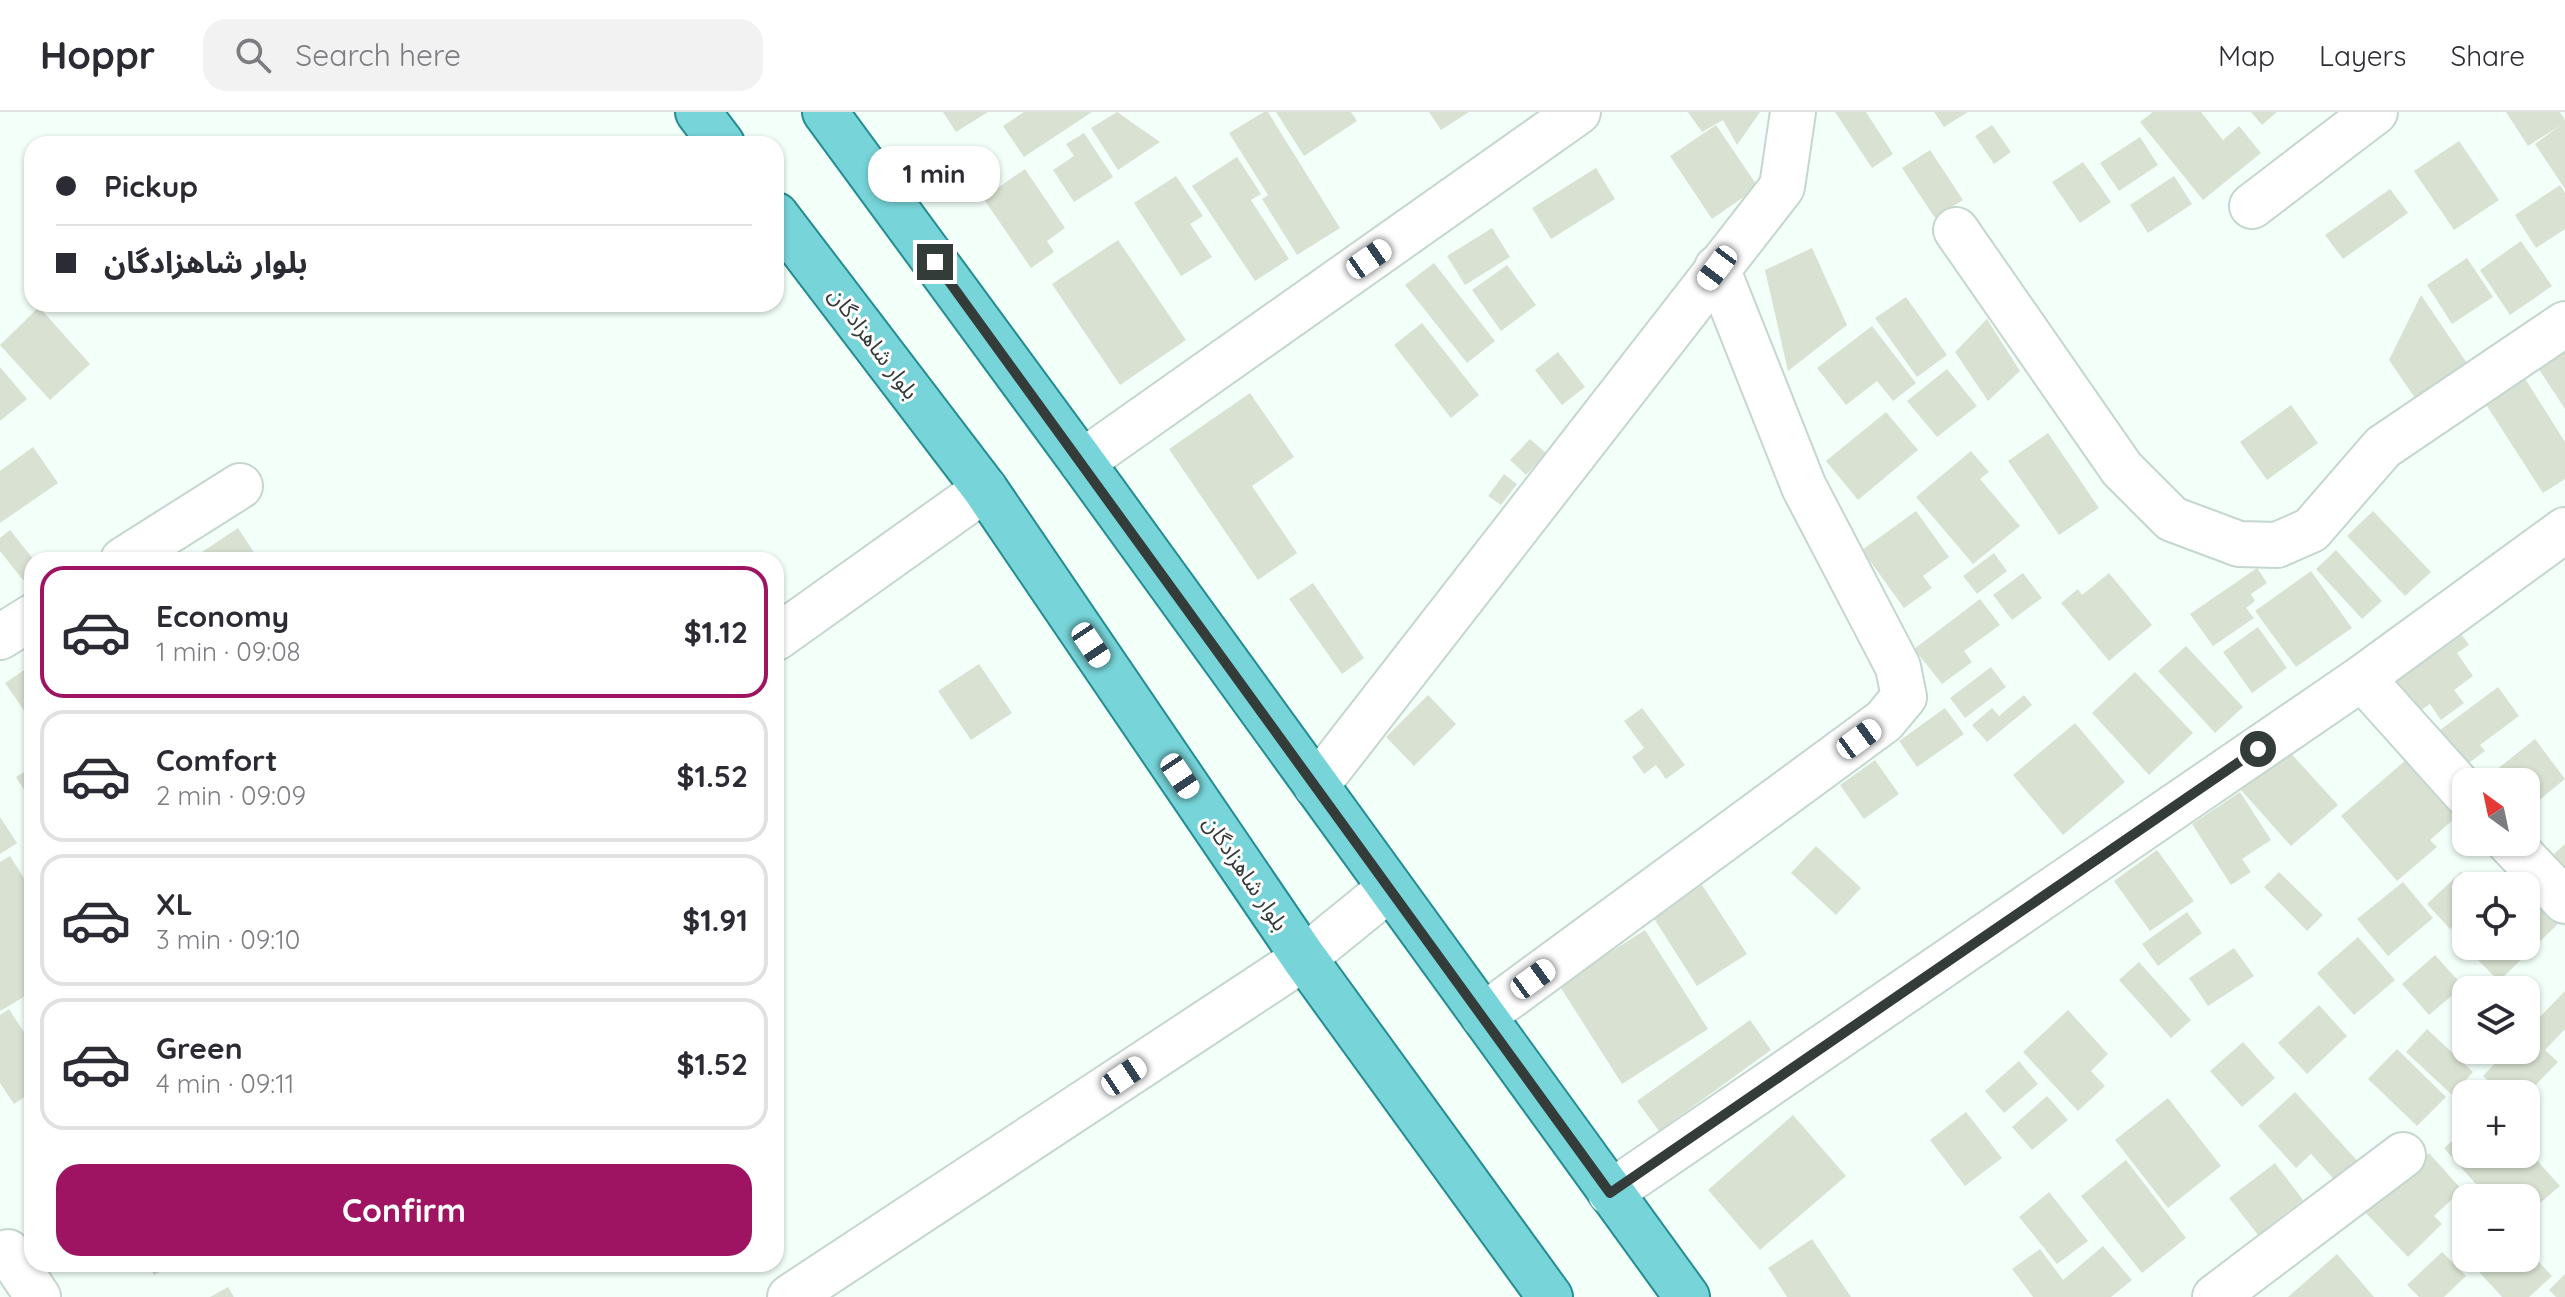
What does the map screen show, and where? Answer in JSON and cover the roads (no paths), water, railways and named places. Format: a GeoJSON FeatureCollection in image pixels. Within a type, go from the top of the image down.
{"type":"FeatureCollection","features":[{"type":"Feature","properties":{"kind":"main road"},"geometry":{"type":"LineString","coordinates":[[698,112],[716,136]]}},
{"type":"Feature","properties":{"kind":"main road"},"geometry":{"type":"LineString","coordinates":[[825,112],[1687,1297]]}},
{"type":"Feature","properties":{"kind":"main road","name":"بلوار شاهزادگان"},"geometry":{"type":"LineString","coordinates":[[784,225],[985,489],[1304,958],[1550,1297]]}},
{"type":"Feature","properties":{"kind":"street"},"geometry":{"type":"LineString","coordinates":[[1082,462],[1578,112]]}},
{"type":"Feature","properties":{"kind":"street"},"geometry":{"type":"LineString","coordinates":[[1316,786],[1782,187],[1793,112]]}},
{"type":"Feature","properties":{"kind":"street"},"geometry":{"type":"LineString","coordinates":[[2252,206],[2375,112]]}},
{"type":"Feature","properties":{"kind":"street"},"geometry":{"type":"LineString","coordinates":[[1956,230],[2122,469],[2172,519],[2239,544],[2277,545],[2311,530],[2383,447],[2565,324]]}},
{"type":"Feature","properties":{"kind":"street"},"geometry":{"type":"LineString","coordinates":[[1483,1016],[1884,721],[1904,697],[1898,667],[1804,487],[1717,268]]}},
{"type":"Feature","properties":{"kind":"street"},"geometry":{"type":"LineString","coordinates":[[136,552],[240,486]]}},
{"type":"Feature","properties":{"kind":"street"},"geometry":{"type":"LineString","coordinates":[[784,632],[985,489]]}},
{"type":"Feature","properties":{"kind":"street"},"geometry":{"type":"LineString","coordinates":[[1610,1193],[2362,678],[2565,530]]}},
{"type":"Feature","properties":{"kind":"street"},"geometry":{"type":"LineString","coordinates":[[0,637],[24,622]]}},
{"type":"Feature","properties":{"kind":"street"},"geometry":{"type":"LineString","coordinates":[[2362,678],[2452,778]]}},
{"type":"Feature","properties":{"kind":"street"},"geometry":{"type":"LineString","coordinates":[[2521,856],[2565,901]]}},
{"type":"Feature","properties":{"kind":"street"},"geometry":{"type":"LineString","coordinates":[[790,1297],[1304,958],[1390,888]]}},
{"type":"Feature","properties":{"kind":"street"},"geometry":{"type":"LineString","coordinates":[[2215,1297],[2403,1155]]}},
{"type":"Feature","properties":{"kind":"street"},"geometry":{"type":"LineString","coordinates":[[8,1252],[38,1297]]}}]}
